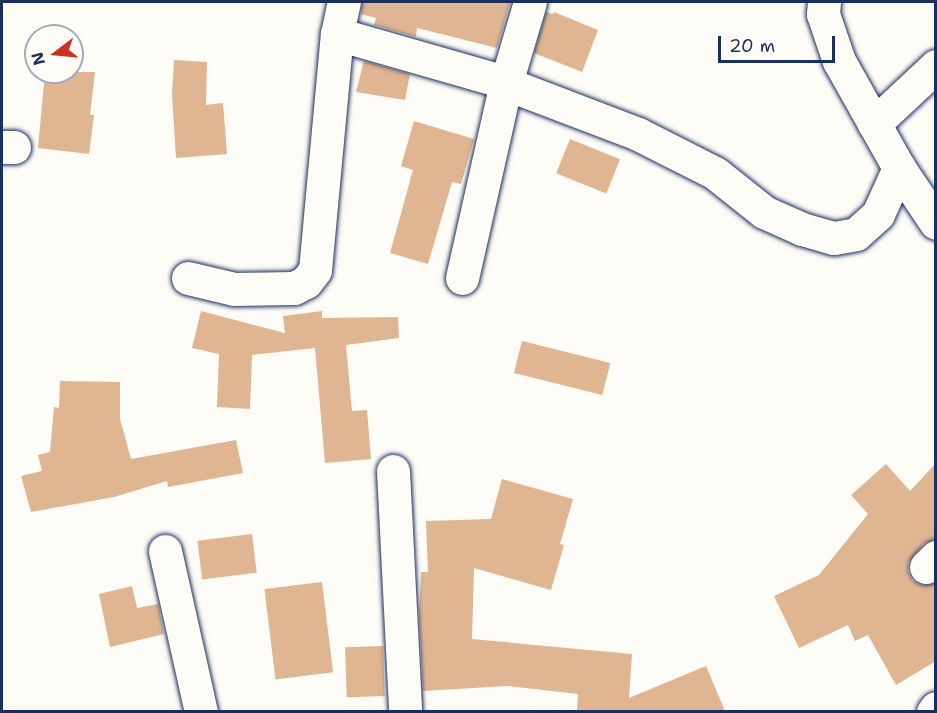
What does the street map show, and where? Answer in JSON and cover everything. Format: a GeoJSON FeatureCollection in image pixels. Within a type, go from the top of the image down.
{"type":"FeatureCollection","features":[{"type":"Feature","properties":{"kind":"street"},"geometry":{"type":"LineString","coordinates":[[188,278],[234,289],[294,288],[306,282],[315,270],[337,34],[344,2]]}},
{"type":"Feature","properties":{"kind":"street"},"geometry":{"type":"LineString","coordinates":[[462,278],[507,83],[530,2]]}},
{"type":"Feature","properties":{"kind":"street"},"geometry":{"type":"LineString","coordinates":[[824,2],[823,14],[839,61],[899,168],[936,223]]}},
{"type":"Feature","properties":{"kind":"street"},"geometry":{"type":"LineString","coordinates":[[337,34],[507,83],[638,134],[715,173],[764,212],[802,229],[834,238],[856,234],[878,214],[899,168]]}},
{"type":"Feature","properties":{"kind":"street"},"geometry":{"type":"LineString","coordinates":[[874,124],[936,66]]}},
{"type":"Feature","properties":{"kind":"street"},"geometry":{"type":"LineString","coordinates":[[393,471],[405,711]]}},
{"type":"Feature","properties":{"kind":"street"},"geometry":{"type":"LineString","coordinates":[[165,551],[201,711]]}},
{"type":"Feature","properties":{"kind":"building"},"geometry":{"type":"Polygon","coordinates":[[[362,2],[510,3],[497,48],[417,28],[416,37],[374,25],[376,18],[361,14],[362,2]]]}},
{"type":"Feature","properties":{"kind":"building"},"geometry":{"type":"Polygon","coordinates":[[[546,12],[553,14],[554,12],[598,30],[582,72],[534,53],[546,12]]]}},
{"type":"Feature","properties":{"kind":"building"},"geometry":{"type":"Polygon","coordinates":[[[174,60],[207,62],[206,105],[223,103],[227,154],[176,158],[172,94],[174,60]]]}},
{"type":"Feature","properties":{"kind":"building"},"geometry":{"type":"Polygon","coordinates":[[[364,61],[410,74],[405,100],[356,92],[364,61]]]}},
{"type":"Feature","properties":{"kind":"building"},"geometry":{"type":"Polygon","coordinates":[[[84,72],[95,72],[90,115],[94,115],[89,154],[38,148],[44,84],[84,84],[84,72]]]}},
{"type":"Feature","properties":{"kind":"building"},"geometry":{"type":"Polygon","coordinates":[[[414,121],[474,139],[461,184],[452,182],[428,264],[390,253],[413,170],[401,166],[414,121]]]}},
{"type":"Feature","properties":{"kind":"building"},"geometry":{"type":"Polygon","coordinates":[[[570,139],[620,159],[606,194],[556,173],[570,139]]]}},
{"type":"Feature","properties":{"kind":"building"},"geometry":{"type":"Polygon","coordinates":[[[201,311],[285,333],[283,316],[322,311],[322,318],[398,317],[399,338],[346,345],[352,411],[367,410],[371,459],[325,463],[315,348],[252,355],[250,409],[217,407],[219,354],[192,348],[201,311]]]}},
{"type":"Feature","properties":{"kind":"building"},"geometry":{"type":"Polygon","coordinates":[[[522,341],[610,363],[602,395],[514,373],[522,341]]]}},
{"type":"Feature","properties":{"kind":"building"},"geometry":{"type":"Polygon","coordinates":[[[60,381],[120,382],[120,419],[131,459],[236,440],[243,473],[168,487],[167,481],[114,497],[31,512],[21,476],[42,471],[38,455],[50,452],[54,407],[59,408],[60,381]]]}},
{"type":"Feature","properties":{"kind":"building"},"geometry":{"type":"Polygon","coordinates":[[[936,463],[936,539],[923,544],[908,563],[908,572],[913,581],[922,585],[936,583],[936,661],[896,685],[868,635],[855,641],[848,625],[799,648],[774,596],[819,575],[868,514],[851,495],[886,464],[910,491],[936,463]]]}},
{"type":"Feature","properties":{"kind":"building"},"geometry":{"type":"Polygon","coordinates":[[[502,479],[573,499],[560,544],[564,545],[551,590],[474,568],[472,639],[632,654],[629,698],[706,666],[725,711],[577,711],[578,694],[507,686],[423,691],[419,616],[421,572],[428,572],[426,521],[491,519],[502,479]]]}},
{"type":"Feature","properties":{"kind":"building"},"geometry":{"type":"Polygon","coordinates":[[[252,534],[257,573],[202,579],[197,541],[252,534]]]}},
{"type":"Feature","properties":{"kind":"building"},"geometry":{"type":"Polygon","coordinates":[[[322,582],[333,672],[276,679],[264,589],[322,582]]]}},
{"type":"Feature","properties":{"kind":"building"},"geometry":{"type":"Polygon","coordinates":[[[132,586],[137,608],[158,604],[164,634],[110,647],[99,594],[132,586]]]}},
{"type":"Feature","properties":{"kind":"building"},"geometry":{"type":"Polygon","coordinates":[[[383,646],[385,696],[347,697],[345,647],[383,646]]]}}]}
